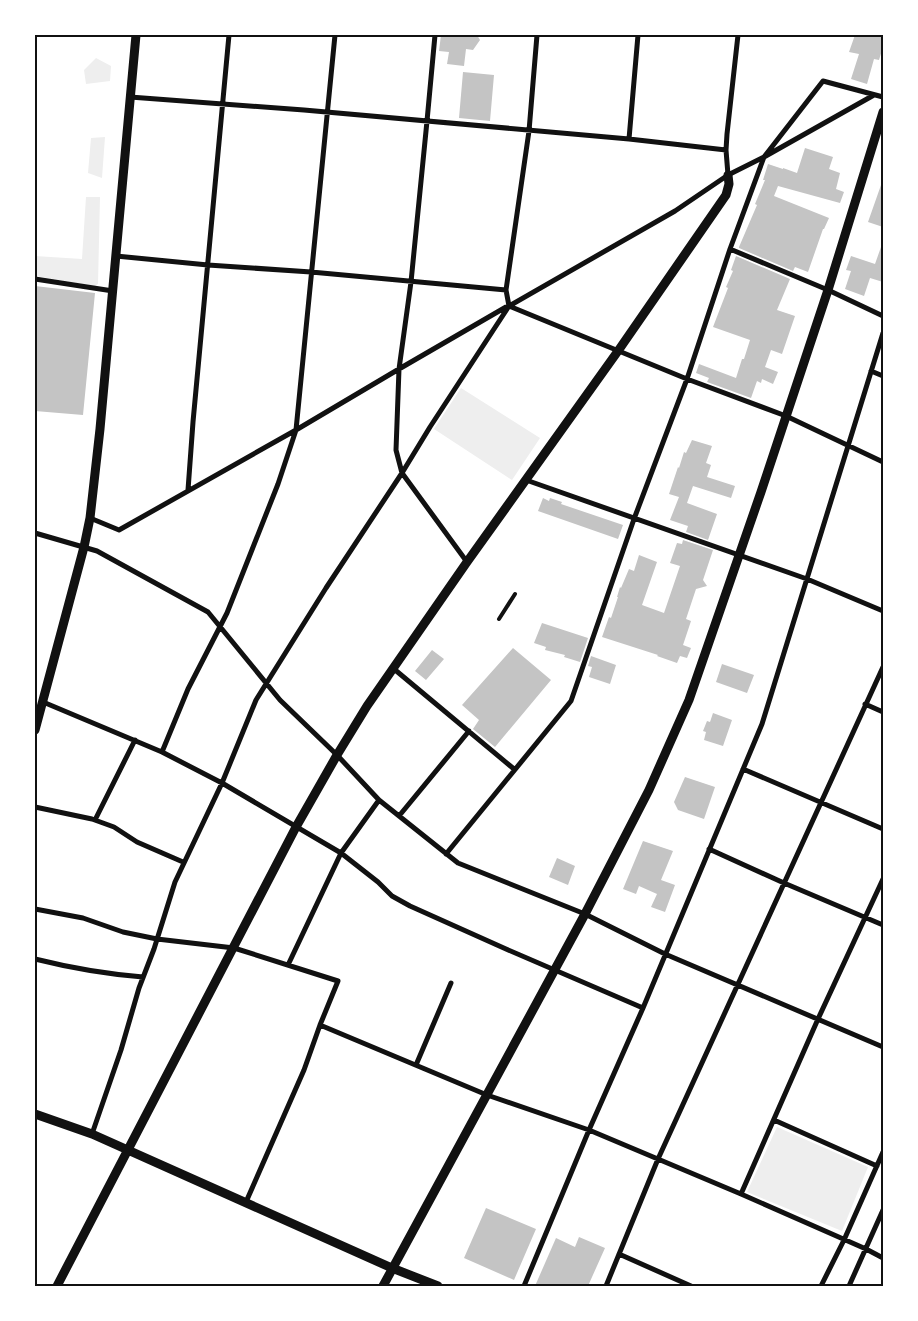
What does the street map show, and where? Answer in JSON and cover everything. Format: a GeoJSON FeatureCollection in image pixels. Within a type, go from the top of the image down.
{"type":"FeatureCollection","features":[{"type":"Feature","properties":{"kind":"street"},"geometry":{"type":"LineString","coordinates":[[35,730],[84,548],[90,518],[100,429],[136,35]]}},
{"type":"Feature","properties":{"kind":"street"},"geometry":{"type":"LineString","coordinates":[[188,490],[229,35]]}},
{"type":"Feature","properties":{"kind":"street"},"geometry":{"type":"LineString","coordinates":[[162,752],[188,689],[227,613],[267,512],[296,430],[335,35]]}},
{"type":"Feature","properties":{"kind":"street"},"geometry":{"type":"LineString","coordinates":[[435,35],[410,282],[399,369],[396,450],[402,473],[467,562]]}},
{"type":"Feature","properties":{"kind":"street"},"geometry":{"type":"LineString","coordinates":[[92,1134],[175,882],[222,783],[256,700],[508,306],[506,290],[529,131],[537,35]]}},
{"type":"Feature","properties":{"kind":"street"},"geometry":{"type":"LineString","coordinates":[[629,139],[638,35]]}},
{"type":"Feature","properties":{"kind":"street"},"geometry":{"type":"LineString","coordinates":[[57,1286],[296,827],[337,755],[368,706],[467,562],[618,351],[726,195],[730,184],[726,150],[738,35]]}},
{"type":"Feature","properties":{"kind":"street"},"geometry":{"type":"LineString","coordinates":[[446,854],[570,701],[634,519],[687,379],[730,249],[764,158],[823,81],[883,97]]}},
{"type":"Feature","properties":{"kind":"street"},"geometry":{"type":"LineString","coordinates":[[90,518],[119,530],[675,211],[728,175],[764,158],[874,95]]}},
{"type":"Feature","properties":{"kind":"street"},"geometry":{"type":"LineString","coordinates":[[130,97],[427,121],[629,139],[726,150]]}},
{"type":"Feature","properties":{"kind":"street"},"geometry":{"type":"LineString","coordinates":[[383,1286],[585,914],[649,790],[690,700],[828,290],[883,112]]}},
{"type":"Feature","properties":{"kind":"street"},"geometry":{"type":"LineString","coordinates":[[730,249],[828,290],[883,316]]}},
{"type":"Feature","properties":{"kind":"street"},"geometry":{"type":"LineString","coordinates":[[116,256],[506,290]]}},
{"type":"Feature","properties":{"kind":"street"},"geometry":{"type":"LineString","coordinates":[[35,279],[113,290]]}},
{"type":"Feature","properties":{"kind":"street"},"geometry":{"type":"LineString","coordinates":[[508,306],[687,379],[786,416],[883,462]]}},
{"type":"Feature","properties":{"kind":"street"},"geometry":{"type":"LineString","coordinates":[[524,1286],[762,724],[883,333]]}},
{"type":"Feature","properties":{"kind":"street"},"geometry":{"type":"LineString","coordinates":[[871,371],[883,376]]}},
{"type":"Feature","properties":{"kind":"street"},"geometry":{"type":"LineString","coordinates":[[526,480],[807,579],[883,610]]}},
{"type":"Feature","properties":{"kind":"street"},"geometry":{"type":"LineString","coordinates":[[35,533],[84,548],[97,550],[208,612],[280,700],[337,755],[379,800],[458,863],[585,914],[665,954],[883,1048]]}},
{"type":"Feature","properties":{"kind":"street"},"geometry":{"type":"LineString","coordinates":[[606,1286],[658,1159],[883,667]]}},
{"type":"Feature","properties":{"kind":"street"},"geometry":{"type":"LineString","coordinates":[[394,669],[514,769]]}},
{"type":"Feature","properties":{"kind":"street"},"geometry":{"type":"LineString","coordinates":[[35,694],[162,752],[222,783],[341,853],[378,882],[392,896],[449,924],[643,1008]]}},
{"type":"Feature","properties":{"kind":"street"},"geometry":{"type":"LineString","coordinates":[[865,704],[883,712]]}},
{"type":"Feature","properties":{"kind":"street"},"geometry":{"type":"LineString","coordinates":[[399,816],[469,731]]}},
{"type":"Feature","properties":{"kind":"street"},"geometry":{"type":"LineString","coordinates":[[95,820],[135,740]]}},
{"type":"Feature","properties":{"kind":"street"},"geometry":{"type":"LineString","coordinates":[[743,768],[883,828]]}},
{"type":"Feature","properties":{"kind":"street"},"geometry":{"type":"LineString","coordinates":[[288,965],[341,853],[379,800]]}},
{"type":"Feature","properties":{"kind":"street"},"geometry":{"type":"LineString","coordinates":[[35,807],[114,826],[137,842],[183,862]]}},
{"type":"Feature","properties":{"kind":"street"},"geometry":{"type":"LineString","coordinates":[[709,849],[883,925]]}},
{"type":"Feature","properties":{"kind":"street"},"geometry":{"type":"LineString","coordinates":[[741,1194],[818,1019],[883,879]]}},
{"type":"Feature","properties":{"kind":"street"},"geometry":{"type":"LineString","coordinates":[[35,909],[84,918],[123,932],[157,939],[234,948],[338,981],[304,1070],[246,1202]]}},
{"type":"Feature","properties":{"kind":"street"},"geometry":{"type":"LineString","coordinates":[[35,959],[113,975],[143,977]]}},
{"type":"Feature","properties":{"kind":"street"},"geometry":{"type":"LineString","coordinates":[[416,1065],[451,983]]}},
{"type":"Feature","properties":{"kind":"street"},"geometry":{"type":"LineString","coordinates":[[320,1025],[486,1095],[589,1130],[741,1194],[883,1258]]}},
{"type":"Feature","properties":{"kind":"street"},"geometry":{"type":"LineString","coordinates":[[35,1114],[92,1134],[392,1268],[438,1286]]}},
{"type":"Feature","properties":{"kind":"street"},"geometry":{"type":"LineString","coordinates":[[774,1120],[877,1166]]}},
{"type":"Feature","properties":{"kind":"street"},"geometry":{"type":"LineString","coordinates":[[821,1286],[844,1240],[883,1152]]}},
{"type":"Feature","properties":{"kind":"street"},"geometry":{"type":"LineString","coordinates":[[849,1286],[883,1210]]}},
{"type":"Feature","properties":{"kind":"street"},"geometry":{"type":"LineString","coordinates":[[619,1254],[691,1286]]}},
{"type":"Feature","properties":{"kind":"lane"},"geometry":{"type":"LineString","coordinates":[[499,618],[515,594]]}},
{"type":"Feature","properties":{"kind":"shaded area"},"geometry":{"type":"Polygon","coordinates":[[[96,58],[111,66],[110,81],[86,84],[84,70],[96,58]]]}},
{"type":"Feature","properties":{"kind":"shaded area"},"geometry":{"type":"Polygon","coordinates":[[[105,137],[102,178],[88,173],[91,138],[105,137]]]}},
{"type":"Feature","properties":{"kind":"shaded area"},"geometry":{"type":"Polygon","coordinates":[[[86,197],[100,197],[98,284],[95,286],[35,276],[35,256],[82,259],[86,197]]]}},
{"type":"Feature","properties":{"kind":"shaded area"},"geometry":{"type":"Polygon","coordinates":[[[461,388],[540,438],[512,480],[434,429],[461,388]]]}},
{"type":"Feature","properties":{"kind":"shaded area"},"geometry":{"type":"Polygon","coordinates":[[[777,1127],[868,1167],[842,1231],[747,1192],[777,1127]]]}},
{"type":"Feature","properties":{"kind":"building"},"geometry":{"type":"Polygon","coordinates":[[[441,35],[477,35],[480,40],[473,50],[466,49],[464,66],[447,64],[449,52],[439,51],[441,35]]]}},
{"type":"Feature","properties":{"kind":"building"},"geometry":{"type":"Polygon","coordinates":[[[855,35],[883,35],[883,47],[879,60],[874,59],[867,84],[851,79],[859,54],[849,52],[855,35]]]}},
{"type":"Feature","properties":{"kind":"building"},"geometry":{"type":"Polygon","coordinates":[[[463,72],[494,75],[490,121],[459,118],[463,72]]]}},
{"type":"Feature","properties":{"kind":"building"},"geometry":{"type":"Polygon","coordinates":[[[805,148],[833,157],[829,169],[840,173],[836,189],[844,192],[840,203],[778,186],[774,196],[829,218],[823,229],[808,272],[795,267],[793,271],[739,248],[757,205],[755,204],[765,180],[763,180],[768,164],[797,173],[805,148]]]}},
{"type":"Feature","properties":{"kind":"building"},"geometry":{"type":"Polygon","coordinates":[[[881,185],[883,185],[883,227],[868,222],[881,185]]]}},
{"type":"Feature","properties":{"kind":"building"},"geometry":{"type":"Polygon","coordinates":[[[881,247],[883,247],[883,282],[870,278],[864,296],[845,289],[851,271],[846,270],[851,256],[875,264],[881,247]]]}},
{"type":"Feature","properties":{"kind":"building"},"geometry":{"type":"Polygon","coordinates":[[[736,256],[790,279],[777,310],[795,316],[782,354],[771,350],[765,367],[778,372],[773,384],[762,379],[761,383],[757,381],[751,398],[707,382],[709,378],[696,373],[699,364],[736,378],[742,359],[744,359],[750,340],[713,327],[728,288],[726,287],[733,271],[731,270],[736,256]]]}},
{"type":"Feature","properties":{"kind":"building"},"geometry":{"type":"Polygon","coordinates":[[[35,286],[95,293],[83,415],[35,411],[35,286]]]}},
{"type":"Feature","properties":{"kind":"building"},"geometry":{"type":"Polygon","coordinates":[[[692,440],[712,446],[706,463],[711,465],[707,477],[735,486],[731,498],[693,486],[687,503],[717,514],[708,540],[686,532],[688,526],[670,520],[679,497],[669,494],[684,452],[686,453],[692,440]]]}},
{"type":"Feature","properties":{"kind":"building"},"geometry":{"type":"Polygon","coordinates":[[[543,498],[549,501],[550,498],[562,502],[561,504],[623,525],[618,539],[538,511],[543,498]]]}},
{"type":"Feature","properties":{"kind":"building"},"geometry":{"type":"Polygon","coordinates":[[[683,540],[713,550],[703,580],[707,586],[696,589],[686,619],[691,621],[683,645],[691,648],[687,658],[680,656],[677,663],[602,637],[609,617],[611,618],[620,587],[629,569],[634,571],[639,555],[657,562],[642,605],[664,613],[680,566],[670,563],[677,543],[682,544],[683,540]]]}},
{"type":"Feature","properties":{"kind":"building"},"geometry":{"type":"Polygon","coordinates":[[[542,623],[588,638],[580,662],[564,657],[565,655],[545,650],[546,647],[534,643],[542,623]]]}},
{"type":"Feature","properties":{"kind":"building"},"geometry":{"type":"Polygon","coordinates":[[[513,648],[551,680],[495,747],[473,729],[479,720],[462,705],[513,648]]]}},
{"type":"Feature","properties":{"kind":"building"},"geometry":{"type":"Polygon","coordinates":[[[432,650],[444,659],[426,680],[415,671],[432,650]]]}},
{"type":"Feature","properties":{"kind":"building"},"geometry":{"type":"Polygon","coordinates":[[[591,656],[616,665],[610,684],[589,677],[592,667],[588,666],[591,656]]]}},
{"type":"Feature","properties":{"kind":"building"},"geometry":{"type":"Polygon","coordinates":[[[722,664],[754,675],[747,693],[716,682],[722,664]]]}},
{"type":"Feature","properties":{"kind":"building"},"geometry":{"type":"Polygon","coordinates":[[[713,713],[732,720],[723,746],[704,740],[706,732],[703,731],[707,721],[710,722],[713,713]]]}},
{"type":"Feature","properties":{"kind":"building"},"geometry":{"type":"Polygon","coordinates":[[[685,777],[715,787],[704,819],[678,810],[674,802],[685,777]]]}},
{"type":"Feature","properties":{"kind":"building"},"geometry":{"type":"Polygon","coordinates":[[[643,841],[673,851],[661,880],[675,885],[665,912],[651,907],[657,894],[639,886],[636,894],[623,889],[643,841]]]}},
{"type":"Feature","properties":{"kind":"building"},"geometry":{"type":"Polygon","coordinates":[[[557,858],[575,866],[568,885],[549,877],[557,858]]]}},
{"type":"Feature","properties":{"kind":"building"},"geometry":{"type":"Polygon","coordinates":[[[486,1208],[536,1229],[514,1280],[464,1258],[486,1208]]]}},
{"type":"Feature","properties":{"kind":"building"},"geometry":{"type":"Polygon","coordinates":[[[579,1237],[605,1248],[588,1286],[535,1286],[556,1238],[575,1247],[579,1237]]]}}]}
